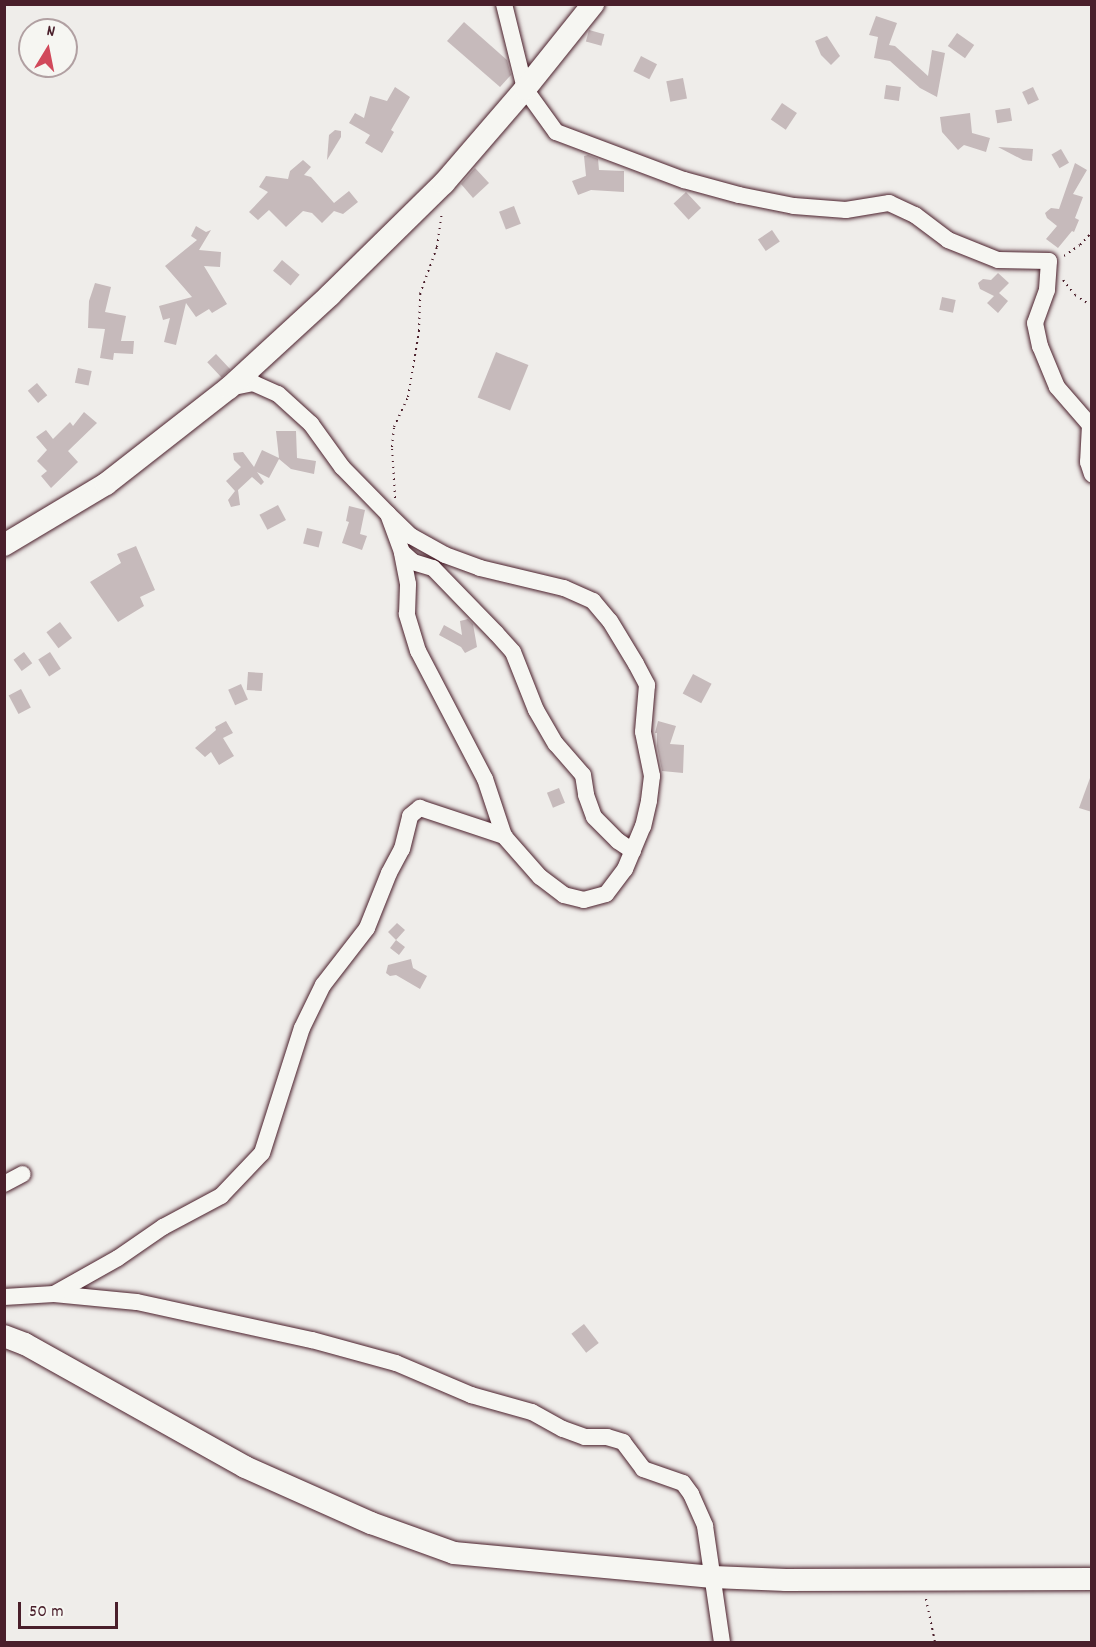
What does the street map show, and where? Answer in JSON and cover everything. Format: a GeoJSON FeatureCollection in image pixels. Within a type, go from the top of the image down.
{"type":"FeatureCollection","features":[{"type":"Feature","properties":{"kind":"street"},"geometry":{"type":"LineString","coordinates":[[504,4],[525,89],[555,132],[684,180],[794,206],[846,210],[889,203],[915,215],[948,240],[999,260],[1049,261],[1047,290],[1035,323],[1040,346],[1057,387],[1090,425],[1088,462],[1092,474]]}},
{"type":"Feature","properties":{"kind":"street"},"geometry":{"type":"LineString","coordinates":[[4,544],[106,484],[230,388],[330,295],[444,183],[525,89],[593,4]]}},
{"type":"Feature","properties":{"kind":"street"},"geometry":{"type":"LineString","coordinates":[[230,388],[253,383],[278,394],[311,424],[342,467],[393,510],[411,537],[445,555],[480,568],[564,588],[592,601],[610,621],[647,685],[643,732],[652,776],[643,826],[625,869],[606,894],[584,900],[564,896],[540,878],[504,836],[485,779],[418,651],[408,614],[408,584],[393,510]]}},
{"type":"Feature","properties":{"kind":"street"},"geometry":{"type":"LineString","coordinates":[[402,552],[413,562],[433,568],[513,652],[537,710],[556,744],[583,775],[586,795],[594,817],[618,841],[633,851]]}},
{"type":"Feature","properties":{"kind":"street"},"geometry":{"type":"LineString","coordinates":[[54,1294],[118,1258],[163,1227],[221,1196],[262,1153],[302,1029],[323,985],[367,928],[389,873],[402,849],[410,816],[420,808],[504,836]]}},
{"type":"Feature","properties":{"kind":"street"},"geometry":{"type":"LineString","coordinates":[[4,1184],[22,1174]]}},
{"type":"Feature","properties":{"kind":"street"},"geometry":{"type":"LineString","coordinates":[[4,1297],[54,1294],[137,1302],[312,1340],[396,1363],[471,1395],[532,1412],[563,1429],[585,1437],[607,1437],[623,1442],[643,1469],[683,1483],[691,1494],[705,1526],[722,1642]]}},
{"type":"Feature","properties":{"kind":"street"},"geometry":{"type":"LineString","coordinates":[[4,1336],[25,1344],[245,1467],[371,1523],[454,1553],[713,1577],[833,1582],[1092,1579]]}},
{"type":"Feature","properties":{"kind":"path"},"geometry":{"type":"LineString","coordinates":[[393,510],[394,427],[408,397],[418,331],[420,294],[437,246],[444,183]]}},
{"type":"Feature","properties":{"kind":"path"},"geometry":{"type":"LineString","coordinates":[[1049,261],[1059,260],[1092,232]]}},
{"type":"Feature","properties":{"kind":"path"},"geometry":{"type":"LineString","coordinates":[[1049,261],[1076,296],[1092,306]]}},
{"type":"Feature","properties":{"kind":"path"},"geometry":{"type":"LineString","coordinates":[[922,1581],[935,1642]]}},
{"type":"Feature","properties":{"kind":"building"},"geometry":{"type":"Polygon","coordinates":[[[876,16],[897,23],[889,45],[895,46],[928,76],[932,50],[945,53],[937,97],[920,88],[890,61],[874,58],[878,37],[869,35],[876,16]]]}},
{"type":"Feature","properties":{"kind":"building"},"geometry":{"type":"Polygon","coordinates":[[[464,22],[507,60],[511,75],[500,87],[447,41],[464,22]]]}},
{"type":"Feature","properties":{"kind":"building"},"geometry":{"type":"Polygon","coordinates":[[[589,30],[604,34],[601,46],[586,42],[589,30]]]}},
{"type":"Feature","properties":{"kind":"building"},"geometry":{"type":"Polygon","coordinates":[[[957,33],[974,45],[965,58],[948,46],[957,33]]]}},
{"type":"Feature","properties":{"kind":"building"},"geometry":{"type":"Polygon","coordinates":[[[827,36],[840,56],[831,65],[821,55],[815,41],[827,36]]]}},
{"type":"Feature","properties":{"kind":"building"},"geometry":{"type":"Polygon","coordinates":[[[641,56],[657,64],[649,79],[633,71],[641,56]]]}},
{"type":"Feature","properties":{"kind":"building"},"geometry":{"type":"Polygon","coordinates":[[[683,78],[687,99],[670,102],[666,81],[683,78]]]}},
{"type":"Feature","properties":{"kind":"building"},"geometry":{"type":"Polygon","coordinates":[[[886,85],[901,87],[899,101],[884,99],[886,85]]]}},
{"type":"Feature","properties":{"kind":"building"},"geometry":{"type":"Polygon","coordinates":[[[395,87],[410,97],[391,130],[394,132],[382,153],[365,143],[370,135],[349,123],[355,113],[364,118],[370,96],[387,101],[395,87]]]}},
{"type":"Feature","properties":{"kind":"building"},"geometry":{"type":"Polygon","coordinates":[[[1033,87],[1039,100],[1028,105],[1022,92],[1033,87]]]}},
{"type":"Feature","properties":{"kind":"building"},"geometry":{"type":"Polygon","coordinates":[[[782,103],[797,113],[786,130],[771,120],[782,103]]]}},
{"type":"Feature","properties":{"kind":"building"},"geometry":{"type":"Polygon","coordinates":[[[1010,108],[1012,121],[997,123],[995,110],[1010,108]]]}},
{"type":"Feature","properties":{"kind":"building"},"geometry":{"type":"Polygon","coordinates":[[[970,113],[972,133],[990,138],[986,152],[964,145],[958,150],[942,132],[940,117],[970,113]]]}},
{"type":"Feature","properties":{"kind":"building"},"geometry":{"type":"Polygon","coordinates":[[[335,130],[341,131],[341,137],[327,160],[329,135],[335,130]]]}},
{"type":"Feature","properties":{"kind":"building"},"geometry":{"type":"Polygon","coordinates":[[[998,147],[1033,149],[1032,161],[1023,160],[998,147]]]}},
{"type":"Feature","properties":{"kind":"building"},"geometry":{"type":"Polygon","coordinates":[[[1061,149],[1069,163],[1059,168],[1051,154],[1061,149]]]}},
{"type":"Feature","properties":{"kind":"building"},"geometry":{"type":"Polygon","coordinates":[[[588,155],[598,159],[599,170],[624,171],[624,192],[591,190],[578,195],[572,181],[586,176],[584,156],[588,155]]]}},
{"type":"Feature","properties":{"kind":"building"},"geometry":{"type":"Polygon","coordinates":[[[303,160],[311,167],[304,175],[311,177],[334,203],[349,191],[358,202],[343,214],[334,211],[322,223],[312,213],[303,211],[286,227],[269,210],[258,220],[249,212],[268,192],[259,187],[266,176],[288,179],[290,171],[303,160]]]}},
{"type":"Feature","properties":{"kind":"building"},"geometry":{"type":"Polygon","coordinates":[[[1075,163],[1087,170],[1073,194],[1083,197],[1075,218],[1079,220],[1074,232],[1072,231],[1058,248],[1046,239],[1057,226],[1047,218],[1045,213],[1051,208],[1059,209],[1075,163]]]}},
{"type":"Feature","properties":{"kind":"building"},"geometry":{"type":"Polygon","coordinates":[[[475,168],[489,183],[473,198],[461,184],[475,168]]]}},
{"type":"Feature","properties":{"kind":"building"},"geometry":{"type":"Polygon","coordinates":[[[686,192],[701,208],[689,220],[674,204],[686,192]]]}},
{"type":"Feature","properties":{"kind":"building"},"geometry":{"type":"Polygon","coordinates":[[[514,206],[521,224],[506,229],[499,212],[514,206]]]}},
{"type":"Feature","properties":{"kind":"building"},"geometry":{"type":"Polygon","coordinates":[[[196,226],[206,232],[211,230],[199,250],[221,252],[220,267],[204,266],[227,304],[212,313],[209,309],[196,317],[186,303],[176,345],[164,342],[170,318],[163,320],[159,306],[192,297],[165,266],[197,240],[191,236],[196,226]]]}},
{"type":"Feature","properties":{"kind":"building"},"geometry":{"type":"Polygon","coordinates":[[[772,230],[780,242],[766,251],[758,240],[772,230]]]}},
{"type":"Feature","properties":{"kind":"building"},"geometry":{"type":"Polygon","coordinates":[[[282,260],[300,275],[291,286],[273,271],[282,260]]]}},
{"type":"Feature","properties":{"kind":"building"},"geometry":{"type":"Polygon","coordinates":[[[998,273],[1009,283],[999,293],[1008,301],[998,313],[987,303],[994,296],[980,289],[978,283],[983,279],[991,280],[998,273]]]}},
{"type":"Feature","properties":{"kind":"building"},"geometry":{"type":"Polygon","coordinates":[[[95,283],[111,287],[105,312],[126,316],[121,341],[134,341],[133,354],[114,353],[113,360],[100,358],[105,329],[88,328],[89,301],[95,283]]]}},
{"type":"Feature","properties":{"kind":"building"},"geometry":{"type":"Polygon","coordinates":[[[942,297],[956,300],[953,313],[939,310],[942,297]]]}},
{"type":"Feature","properties":{"kind":"building"},"geometry":{"type":"Polygon","coordinates":[[[496,352],[528,365],[510,411],[478,397],[496,352]]]}},
{"type":"Feature","properties":{"kind":"building"},"geometry":{"type":"Polygon","coordinates":[[[216,354],[230,369],[222,378],[207,362],[216,354]]]}},
{"type":"Feature","properties":{"kind":"building"},"geometry":{"type":"Polygon","coordinates":[[[78,368],[92,371],[89,386],[75,383],[78,368]]]}},
{"type":"Feature","properties":{"kind":"building"},"geometry":{"type":"Polygon","coordinates":[[[37,383],[47,395],[38,403],[28,391],[37,383]]]}},
{"type":"Feature","properties":{"kind":"building"},"geometry":{"type":"Polygon","coordinates":[[[84,412],[97,423],[68,451],[78,462],[51,488],[41,476],[47,471],[37,461],[47,450],[36,437],[46,430],[53,439],[70,422],[73,426],[84,412]]]}},
{"type":"Feature","properties":{"kind":"building"},"geometry":{"type":"Polygon","coordinates":[[[276,431],[296,431],[297,458],[316,461],[314,474],[291,469],[279,459],[269,478],[257,472],[264,482],[261,485],[252,477],[238,490],[240,505],[231,507],[228,500],[235,491],[226,481],[241,467],[234,460],[233,453],[243,452],[254,467],[262,450],[279,458],[276,431]]]}},
{"type":"Feature","properties":{"kind":"building"},"geometry":{"type":"Polygon","coordinates":[[[278,505],[286,520],[267,530],[259,515],[278,505]]]}},
{"type":"Feature","properties":{"kind":"building"},"geometry":{"type":"Polygon","coordinates":[[[349,506],[365,510],[360,534],[367,536],[362,550],[342,543],[349,522],[346,521],[349,506]]]}},
{"type":"Feature","properties":{"kind":"building"},"geometry":{"type":"Polygon","coordinates":[[[307,528],[323,532],[319,547],[303,544],[307,528]]]}},
{"type":"Feature","properties":{"kind":"building"},"geometry":{"type":"Polygon","coordinates":[[[136,546],[155,590],[140,597],[144,606],[118,622],[90,582],[121,563],[117,554],[136,546]]]}},
{"type":"Feature","properties":{"kind":"building"},"geometry":{"type":"Polygon","coordinates":[[[468,619],[473,624],[477,647],[465,653],[461,647],[439,635],[444,625],[462,635],[460,621],[468,619]]]}},
{"type":"Feature","properties":{"kind":"building"},"geometry":{"type":"Polygon","coordinates":[[[60,622],[72,638],[58,648],[46,632],[60,622]]]}},
{"type":"Feature","properties":{"kind":"building"},"geometry":{"type":"Polygon","coordinates":[[[24,652],[32,663],[22,671],[13,660],[24,652]]]}},
{"type":"Feature","properties":{"kind":"building"},"geometry":{"type":"Polygon","coordinates":[[[50,652],[61,669],[49,676],[38,660],[50,652]]]}},
{"type":"Feature","properties":{"kind":"building"},"geometry":{"type":"Polygon","coordinates":[[[248,672],[263,673],[262,691],[247,690],[248,672]]]}},
{"type":"Feature","properties":{"kind":"building"},"geometry":{"type":"Polygon","coordinates":[[[693,674],[712,684],[701,703],[683,693],[693,674]]]}},
{"type":"Feature","properties":{"kind":"building"},"geometry":{"type":"Polygon","coordinates":[[[241,684],[248,700],[235,705],[228,690],[241,684]]]}},
{"type":"Feature","properties":{"kind":"building"},"geometry":{"type":"Polygon","coordinates":[[[21,689],[31,708],[18,714],[9,696],[21,689]]]}},
{"type":"Feature","properties":{"kind":"building"},"geometry":{"type":"Polygon","coordinates":[[[226,721],[233,733],[223,738],[234,756],[219,765],[211,752],[205,757],[195,748],[216,730],[215,727],[226,721]]]}},
{"type":"Feature","properties":{"kind":"building"},"geometry":{"type":"Polygon","coordinates":[[[658,721],[676,726],[670,744],[684,745],[683,773],[662,771],[657,733],[655,733],[658,721]]]}},
{"type":"Feature","properties":{"kind":"building"},"geometry":{"type":"Polygon","coordinates":[[[1090,778],[1092,778],[1092,812],[1079,808],[1090,778]]]}},
{"type":"Feature","properties":{"kind":"building"},"geometry":{"type":"Polygon","coordinates":[[[559,788],[565,803],[553,808],[547,793],[559,788]]]}},
{"type":"Feature","properties":{"kind":"building"},"geometry":{"type":"Polygon","coordinates":[[[397,923],[405,930],[396,940],[388,932],[397,923]]]}},
{"type":"Feature","properties":{"kind":"building"},"geometry":{"type":"Polygon","coordinates":[[[396,940],[405,947],[399,955],[390,948],[396,940]]]}},
{"type":"Feature","properties":{"kind":"building"},"geometry":{"type":"Polygon","coordinates":[[[411,959],[413,968],[427,976],[420,989],[396,975],[390,976],[386,973],[388,965],[411,959]]]}},
{"type":"Feature","properties":{"kind":"building"},"geometry":{"type":"Polygon","coordinates":[[[584,1324],[599,1343],[586,1353],[571,1334],[584,1324]]]}}]}
